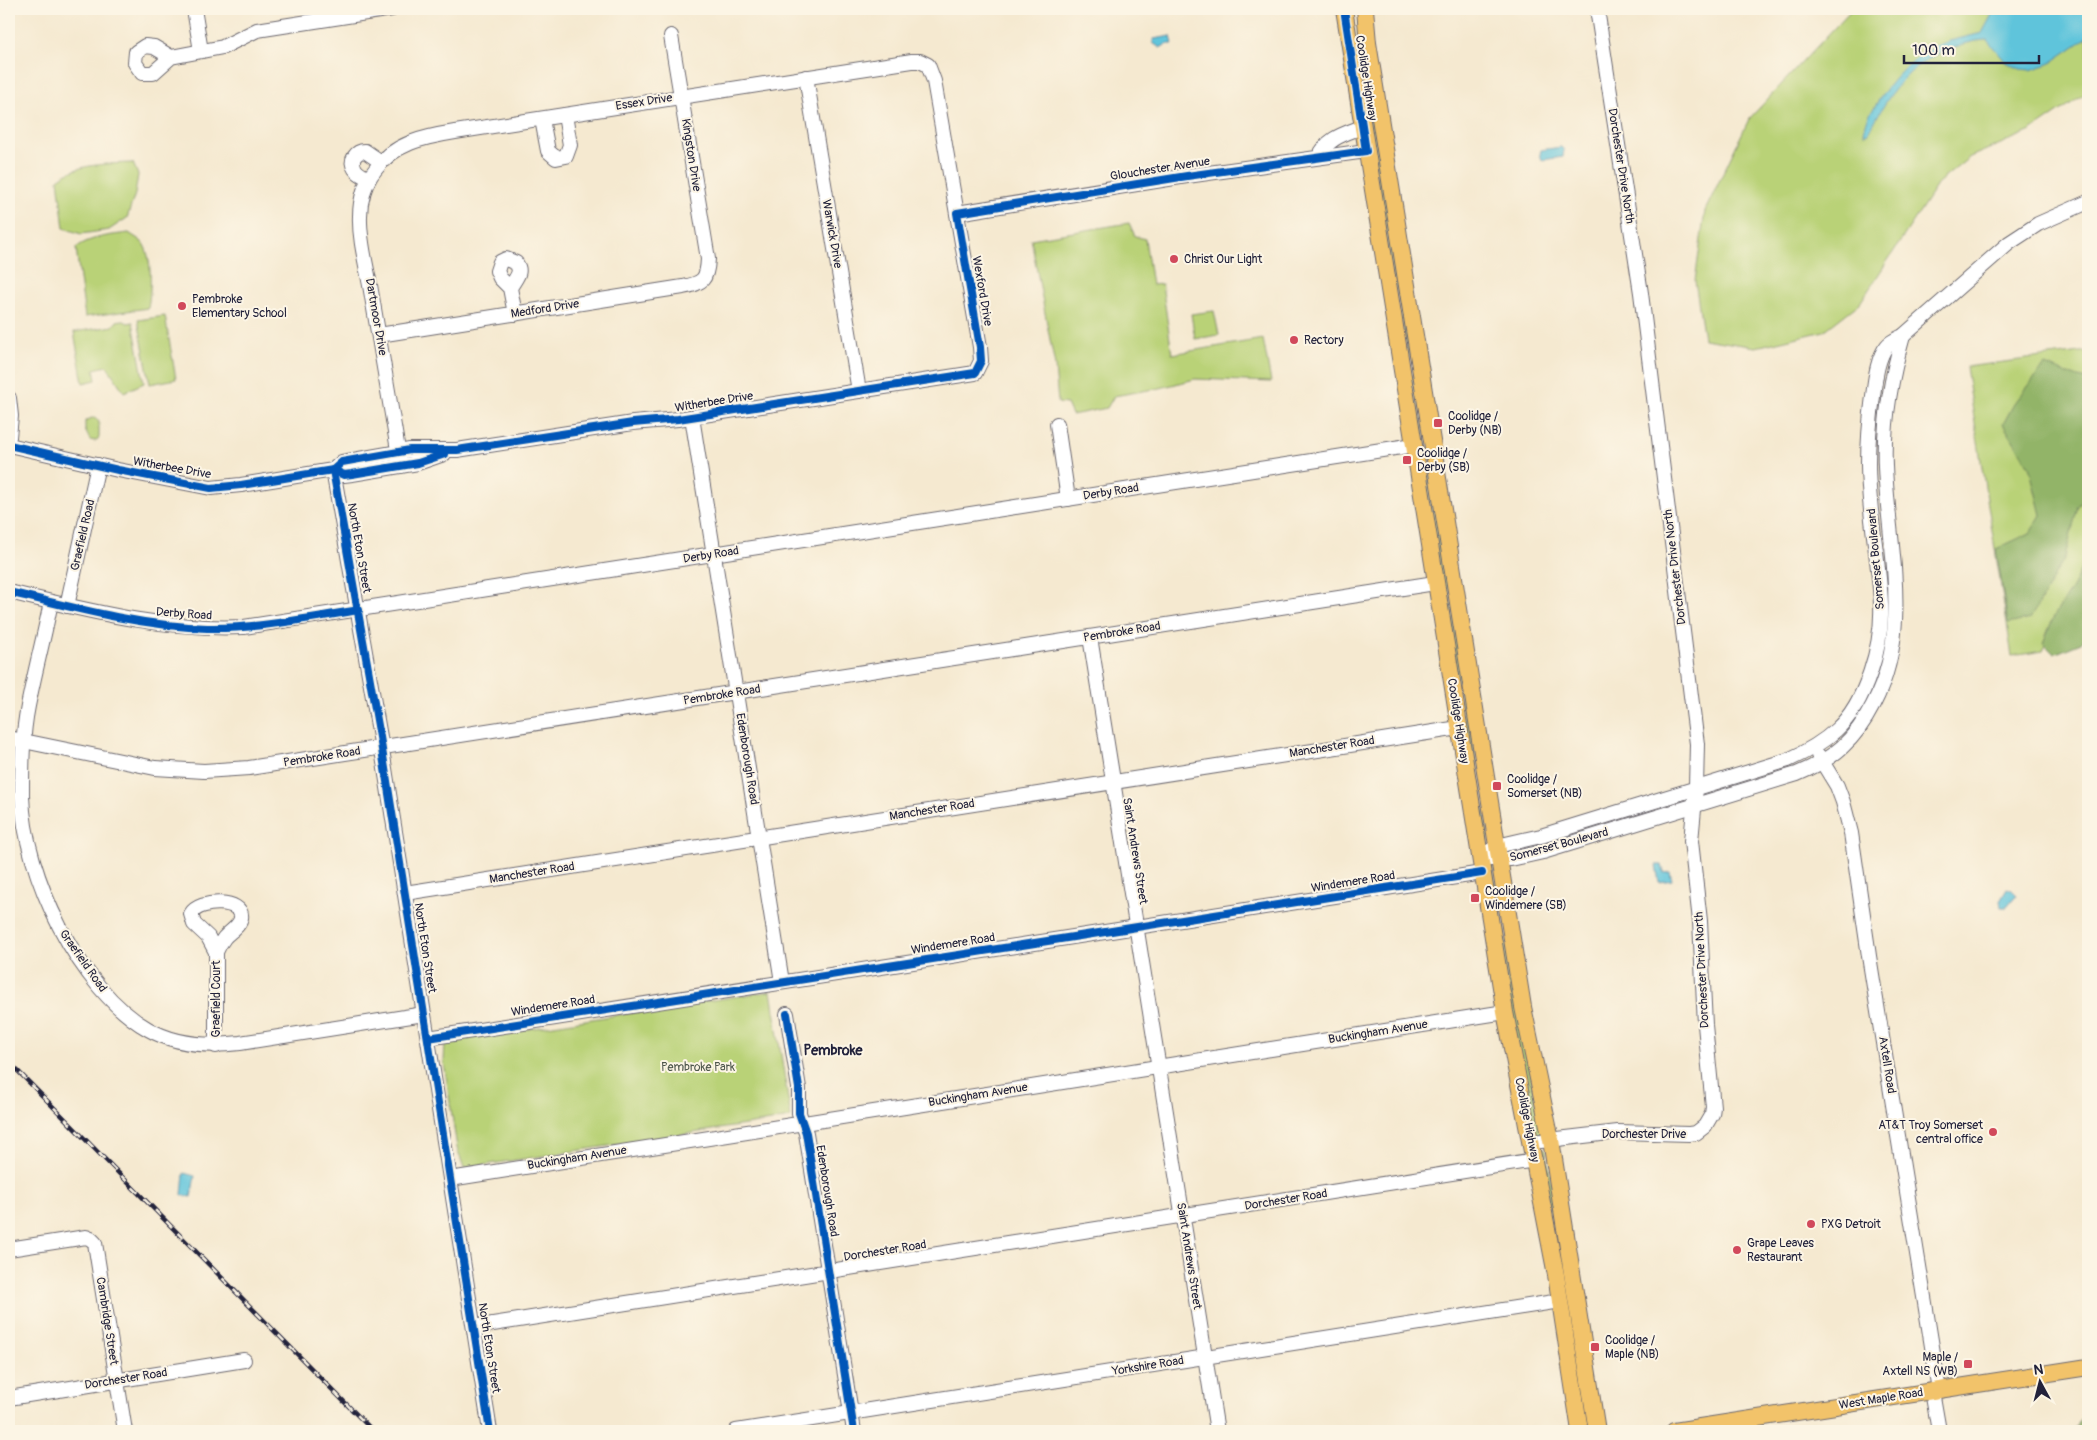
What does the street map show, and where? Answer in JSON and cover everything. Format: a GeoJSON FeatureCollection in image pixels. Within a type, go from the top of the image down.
{"type":"FeatureCollection","features":[{"type":"Feature","properties":{"kind":"main road","name":"Coolidge Highway"},"geometry":{"type":"LineString","coordinates":[[1344,9],[1505,1012],[1532,1142],[1560,1300],[1572,1319],[1597,1431]]}},
{"type":"Feature","properties":{"kind":"main road","name":"Coolidge Highway"},"geometry":{"type":"LineString","coordinates":[[1365,9],[1368,43],[1498,853],[1525,1016],[1550,1140],[1572,1319],[1580,1431]]}},
{"type":"Feature","properties":{"kind":"main road"},"geometry":{"type":"LineString","coordinates":[[1348,36],[1358,33],[1363,34],[1368,43]]}},
{"type":"Feature","properties":{"kind":"main road"},"geometry":{"type":"LineString","coordinates":[[1400,361],[1406,366],[1413,367],[1419,364]]}},
{"type":"Feature","properties":{"kind":"main road","name":"West Maple Road"},"geometry":{"type":"LineString","coordinates":[[1674,1431],[2088,1367]]}},
{"type":"Feature","properties":{"kind":"street"},"geometry":{"type":"LineString","coordinates":[[194,9],[201,52]]}},
{"type":"Feature","properties":{"kind":"street"},"geometry":{"type":"LineString","coordinates":[[171,56],[223,47],[257,30],[320,14],[392,9]]}},
{"type":"Feature","properties":{"kind":"street","name":"Dorchester Drive North"},"geometry":{"type":"LineString","coordinates":[[1597,9],[1641,294],[1697,744],[1691,852],[1700,921],[1704,1025],[1714,1107],[1705,1126]]}},
{"type":"Feature","properties":{"kind":"street","name":"Kingston Drive"},"geometry":{"type":"LineString","coordinates":[[671,36],[708,259],[708,274]]}},
{"type":"Feature","properties":{"kind":"street","name":"Essex Drive"},"geometry":{"type":"LineString","coordinates":[[375,170],[406,144],[420,138],[912,61],[924,63]]}},
{"type":"Feature","properties":{"kind":"street","name":"Wexford Drive"},"geometry":{"type":"LineString","coordinates":[[924,63],[928,65],[933,74],[980,347],[981,361],[975,373]]}},
{"type":"Feature","properties":{"kind":"street","name":"Warwick Drive"},"geometry":{"type":"LineString","coordinates":[[806,77],[859,391]]}},
{"type":"Feature","properties":{"kind":"street"},"geometry":{"type":"LineString","coordinates":[[542,119],[548,151],[556,158],[561,158],[566,156],[570,149],[565,115]]}},
{"type":"Feature","properties":{"kind":"street"},"geometry":{"type":"LineString","coordinates":[[1319,157],[1324,146],[1339,136],[1362,127]]}},
{"type":"Feature","properties":{"kind":"street","name":"Glouchester Avenue"},"geometry":{"type":"LineString","coordinates":[[957,213],[1366,151]]}},
{"type":"Feature","properties":{"kind":"street","name":"Dartmoor Drive"},"geometry":{"type":"LineString","coordinates":[[375,170],[363,195],[360,218],[399,459]]}},
{"type":"Feature","properties":{"kind":"street","name":"Somerset Boulevard"},"geometry":{"type":"LineString","coordinates":[[1481,866],[1498,853],[1541,836],[1788,760],[1813,748],[1837,729],[1857,702],[1873,665],[1879,636],[1881,606],[1868,465],[1870,420],[1874,389],[1882,355],[1888,345],[1904,336],[2009,243],[2038,224],[2088,202]]}},
{"type":"Feature","properties":{"kind":"street","name":"Medford Drive"},"geometry":{"type":"LineString","coordinates":[[378,335],[684,287],[698,283],[708,274]]}},
{"type":"Feature","properties":{"kind":"street"},"geometry":{"type":"LineString","coordinates":[[510,288],[515,314]]}},
{"type":"Feature","properties":{"kind":"street","name":"Somerset Boulevard"},"geometry":{"type":"LineString","coordinates":[[1498,853],[1543,852],[1797,774],[1822,762],[1840,750],[1855,736],[1875,701],[1889,666],[1896,612],[1895,577],[1887,499],[1885,441],[1890,388],[1904,336]]}},
{"type":"Feature","properties":{"kind":"street","name":"Witherbee Drive"},"geometry":{"type":"LineString","coordinates":[[9,445],[211,488],[333,470],[344,475],[399,459],[418,463],[457,450],[633,423],[692,417],[975,373]]}},
{"type":"Feature","properties":{"kind":"street"},"geometry":{"type":"LineString","coordinates":[[9,398],[11,416],[9,437]]}},
{"type":"Feature","properties":{"kind":"street","name":"Edenborough Road"},"geometry":{"type":"LineString","coordinates":[[692,417],[782,982]]}},
{"type":"Feature","properties":{"kind":"street"},"geometry":{"type":"LineString","coordinates":[[1057,424],[1068,499]]}},
{"type":"Feature","properties":{"kind":"street","name":"Derby Road"},"geometry":{"type":"LineString","coordinates":[[9,592],[151,623],[208,628],[268,624],[1414,445]]}},
{"type":"Feature","properties":{"kind":"street","name":"Graefield Road"},"geometry":{"type":"LineString","coordinates":[[67,606],[98,465]]}},
{"type":"Feature","properties":{"kind":"street","name":"North Eton Street"},"geometry":{"type":"LineString","coordinates":[[333,470],[382,748],[490,1431]]}},
{"type":"Feature","properties":{"kind":"street","name":"Pembroke Road"},"geometry":{"type":"LineString","coordinates":[[9,738],[129,764],[163,769],[204,771],[249,768],[1435,583]]}},
{"type":"Feature","properties":{"kind":"street","name":"Graefield Road"},"geometry":{"type":"LineString","coordinates":[[51,602],[28,707],[24,742],[22,799],[28,839],[44,892],[69,945],[107,996],[132,1019],[148,1029],[175,1040],[216,1046],[424,1014]]}},
{"type":"Feature","properties":{"kind":"street","name":"Saint Andrews Street"},"geometry":{"type":"LineString","coordinates":[[1090,637],[1217,1431]]}},
{"type":"Feature","properties":{"kind":"street","name":"Manchester Road"},"geometry":{"type":"LineString","coordinates":[[405,893],[1459,728]]}},
{"type":"Feature","properties":{"kind":"street","name":"Axtell Road"},"geometry":{"type":"LineString","coordinates":[[1813,748],[1837,786],[1851,833],[1936,1390],[1939,1431]]}},
{"type":"Feature","properties":{"kind":"street","name":"Windemere Road"},"geometry":{"type":"LineString","coordinates":[[428,1038],[1136,927],[1481,866]]}},
{"type":"Feature","properties":{"kind":"street","name":"Graefield Court"},"geometry":{"type":"LineString","coordinates":[[216,952],[216,1046]]}},
{"type":"Feature","properties":{"kind":"street","name":"Buckingham Avenue"},"geometry":{"type":"LineString","coordinates":[[450,1179],[1505,1012]]}},
{"type":"Feature","properties":{"kind":"street","name":"Edenborough Road"},"geometry":{"type":"LineString","coordinates":[[787,1014],[799,1088],[799,1113],[803,1123],[854,1431]]}},
{"type":"Feature","properties":{"kind":"street","name":"Dorchester Drive"},"geometry":{"type":"LineString","coordinates":[[1550,1140],[1618,1132],[1689,1134],[1696,1133],[1705,1126]]}},
{"type":"Feature","properties":{"kind":"street"},"geometry":{"type":"LineString","coordinates":[[1532,1142],[1550,1140]]}},
{"type":"Feature","properties":{"kind":"street","name":"Dorchester Road"},"geometry":{"type":"LineString","coordinates":[[474,1326],[1182,1217],[1535,1160]]}},
{"type":"Feature","properties":{"kind":"street","name":"Cambridge Street"},"geometry":{"type":"LineString","coordinates":[[9,1249],[82,1237],[93,1241],[125,1431]]}},
{"type":"Feature","properties":{"kind":"street","name":"Yorkshire Road"},"geometry":{"type":"LineString","coordinates":[[736,1431],[1560,1300]]}},
{"type":"Feature","properties":{"kind":"street","name":"Dorchester Road"},"geometry":{"type":"LineString","coordinates":[[9,1398],[244,1360]]}},
{"type":"Feature","properties":{"kind":"green space"},"geometry":{"type":"Polygon","coordinates":[[[1852,9],[2088,9],[2088,92],[2031,131],[1970,157],[1939,182],[1860,303],[1824,331],[1756,347],[1704,339],[1695,281],[1705,211],[1749,119],[1852,9]]]}},
{"type":"Feature","properties":{"kind":"green space"},"geometry":{"type":"Polygon","coordinates":[[[1358,42],[1367,104],[1377,139],[1411,359],[1408,356],[1398,296],[1388,258],[1358,42]]]}},
{"type":"Feature","properties":{"kind":"green space"},"geometry":{"type":"Polygon","coordinates":[[[133,163],[138,175],[135,194],[127,218],[109,230],[81,234],[64,228],[58,179],[84,167],[133,163]]]}},
{"type":"Feature","properties":{"kind":"green space"},"geometry":{"type":"Polygon","coordinates":[[[1129,223],[1135,236],[1145,239],[1152,285],[1162,284],[1172,354],[1263,339],[1271,382],[1195,379],[1160,388],[1114,396],[1107,408],[1072,415],[1067,404],[1058,403],[1055,366],[1031,239],[1129,223]]]}},
{"type":"Feature","properties":{"kind":"green space"},"geometry":{"type":"Polygon","coordinates":[[[129,233],[142,242],[146,248],[150,265],[148,308],[85,317],[76,248],[94,239],[129,233]]]}},
{"type":"Feature","properties":{"kind":"green space"},"geometry":{"type":"Polygon","coordinates":[[[1214,311],[1219,335],[1195,339],[1191,314],[1214,311]]]}},
{"type":"Feature","properties":{"kind":"green space"},"geometry":{"type":"Polygon","coordinates":[[[165,316],[176,379],[150,384],[138,320],[165,316]]]}},
{"type":"Feature","properties":{"kind":"green space"},"geometry":{"type":"Polygon","coordinates":[[[122,320],[128,323],[133,322],[144,383],[124,392],[107,366],[94,369],[96,380],[83,383],[74,332],[113,326],[117,321],[122,320]]]}},
{"type":"Feature","properties":{"kind":"green space"},"geometry":{"type":"Polygon","coordinates":[[[2088,351],[2088,566],[2043,651],[2012,656],[1966,367],[2088,351]]]}},
{"type":"Feature","properties":{"kind":"green space"},"geometry":{"type":"Polygon","coordinates":[[[2045,365],[2088,380],[2088,495],[2078,506],[2065,557],[2030,619],[2008,624],[1996,549],[2030,533],[2041,515],[2029,466],[2003,424],[2014,404],[2045,365]]]}},
{"type":"Feature","properties":{"kind":"green space"},"geometry":{"type":"Polygon","coordinates":[[[1415,375],[1489,841],[1484,842],[1407,376],[1415,375]]]}},
{"type":"Feature","properties":{"kind":"green space"},"geometry":{"type":"Polygon","coordinates":[[[96,418],[99,422],[99,438],[95,441],[90,440],[85,430],[85,421],[96,418]]]}},
{"type":"Feature","properties":{"kind":"green space"},"geometry":{"type":"Polygon","coordinates":[[[2088,553],[2088,635],[2081,643],[2054,654],[2043,643],[2054,616],[2073,586],[2088,553]]]}},
{"type":"Feature","properties":{"kind":"green space"},"geometry":{"type":"Polygon","coordinates":[[[1492,865],[1542,1135],[1536,1135],[1517,1048],[1488,867],[1492,865]]]}},
{"type":"Feature","properties":{"kind":"green space","name":"Pembroke Park"},"geometry":{"type":"Polygon","coordinates":[[[771,991],[791,1118],[464,1168],[457,1148],[444,1063],[445,1042],[771,991]]]}},
{"type":"Feature","properties":{"kind":"green space"},"geometry":{"type":"Polygon","coordinates":[[[1540,1148],[1546,1149],[1570,1310],[1538,1151],[1540,1148]]]}},
{"type":"Feature","properties":{"kind":"green space"},"geometry":{"type":"Polygon","coordinates":[[[2088,1411],[2088,1431],[2074,1431],[2079,1420],[2088,1411]]]}},
{"type":"Feature","properties":{"kind":"water"},"geometry":{"type":"Polygon","coordinates":[[[1995,9],[2088,9],[2088,37],[2049,64],[2030,70],[2020,69],[2006,62],[1987,40],[1972,42],[1949,49],[1921,64],[1900,83],[1883,106],[1868,134],[1864,134],[1870,114],[1899,74],[1927,51],[1949,41],[1982,33],[1995,9]]]}},
{"type":"Feature","properties":{"kind":"water"},"geometry":{"type":"Polygon","coordinates":[[[1171,36],[1173,44],[1167,44],[1160,48],[1153,43],[1154,39],[1171,36]]]}},
{"type":"Feature","properties":{"kind":"water"},"geometry":{"type":"Polygon","coordinates":[[[1561,147],[1564,150],[1563,157],[1542,160],[1541,150],[1561,147]]]}},
{"type":"Feature","properties":{"kind":"water"},"geometry":{"type":"Polygon","coordinates":[[[1656,865],[1662,865],[1664,873],[1670,872],[1672,880],[1659,882],[1656,865]]]}},
{"type":"Feature","properties":{"kind":"water"},"geometry":{"type":"Polygon","coordinates":[[[2007,888],[2017,895],[2007,907],[2001,907],[2000,900],[2007,888]]]}},
{"type":"Feature","properties":{"kind":"water"},"geometry":{"type":"Polygon","coordinates":[[[184,1173],[195,1176],[191,1197],[182,1195],[184,1173]]]}},
{"type":"Feature","properties":{"kind":"railway"},"geometry":{"type":"LineString","coordinates":[[9,1062],[373,1431]]}},
{"type":"Feature","properties":{"kind":"cycle path"},"geometry":{"type":"LineString","coordinates":[[333,470],[342,462],[410,450],[457,450],[633,423],[678,419],[975,373],[981,361],[980,347],[957,213],[1187,176],[1366,151],[1344,9]]}},
{"type":"Feature","properties":{"kind":"cycle path"},"geometry":{"type":"LineString","coordinates":[[9,445],[118,470],[211,488],[333,470],[344,475],[352,474],[418,463],[445,454]]}},
{"type":"Feature","properties":{"kind":"cycle path"},"geometry":{"type":"LineString","coordinates":[[333,470],[380,737],[490,1431]]}},
{"type":"Feature","properties":{"kind":"cycle path"},"geometry":{"type":"LineString","coordinates":[[9,592],[132,620],[182,627],[245,627],[359,610]]}},
{"type":"Feature","properties":{"kind":"cycle path"},"geometry":{"type":"LineString","coordinates":[[428,1038],[1482,873]]}},
{"type":"Feature","properties":{"kind":"cycle path"},"geometry":{"type":"LineString","coordinates":[[787,1014],[799,1088],[799,1113],[806,1133],[854,1431]]}},
{"type":"Feature","properties":{"kind":"place","name":"Christ Our Light"},"geometry":{"type":"Point","coordinates":[1174,259]}},
{"type":"Feature","properties":{"kind":"place","name":"Pembroke Elementary School"},"geometry":{"type":"Point","coordinates":[182,306]}},
{"type":"Feature","properties":{"kind":"place","name":"Rectory"},"geometry":{"type":"Point","coordinates":[1294,340]}},
{"type":"Feature","properties":{"kind":"place","name":"Coolidge / Derby (NB)"},"geometry":{"type":"Point","coordinates":[1438,423]}},
{"type":"Feature","properties":{"kind":"place","name":"Coolidge / Derby (SB)"},"geometry":{"type":"Point","coordinates":[1407,460]}},
{"type":"Feature","properties":{"kind":"place","name":"Coolidge / Somerset (NB)"},"geometry":{"type":"Point","coordinates":[1497,786]}},
{"type":"Feature","properties":{"kind":"place","name":"Coolidge / Windemere (SB)"},"geometry":{"type":"Point","coordinates":[1475,898]}},
{"type":"Feature","properties":{"kind":"place","name":"AT&T Troy Somerset central office"},"geometry":{"type":"Point","coordinates":[1993,1132]}},
{"type":"Feature","properties":{"kind":"place","name":"PXG Detroit"},"geometry":{"type":"Point","coordinates":[1811,1224]}},
{"type":"Feature","properties":{"kind":"place","name":"Grape Leaves Restaurant"},"geometry":{"type":"Point","coordinates":[1737,1250]}},
{"type":"Feature","properties":{"kind":"place","name":"Coolidge / Maple (NB)"},"geometry":{"type":"Point","coordinates":[1595,1347]}},
{"type":"Feature","properties":{"kind":"place","name":"Maple / Axtell NS (WB)"},"geometry":{"type":"Point","coordinates":[1968,1364]}},
{"type":"Feature","properties":{"kind":"district","name":"Pembroke"},"geometry":{"type":"Point","coordinates":[833,1050]}}]}
